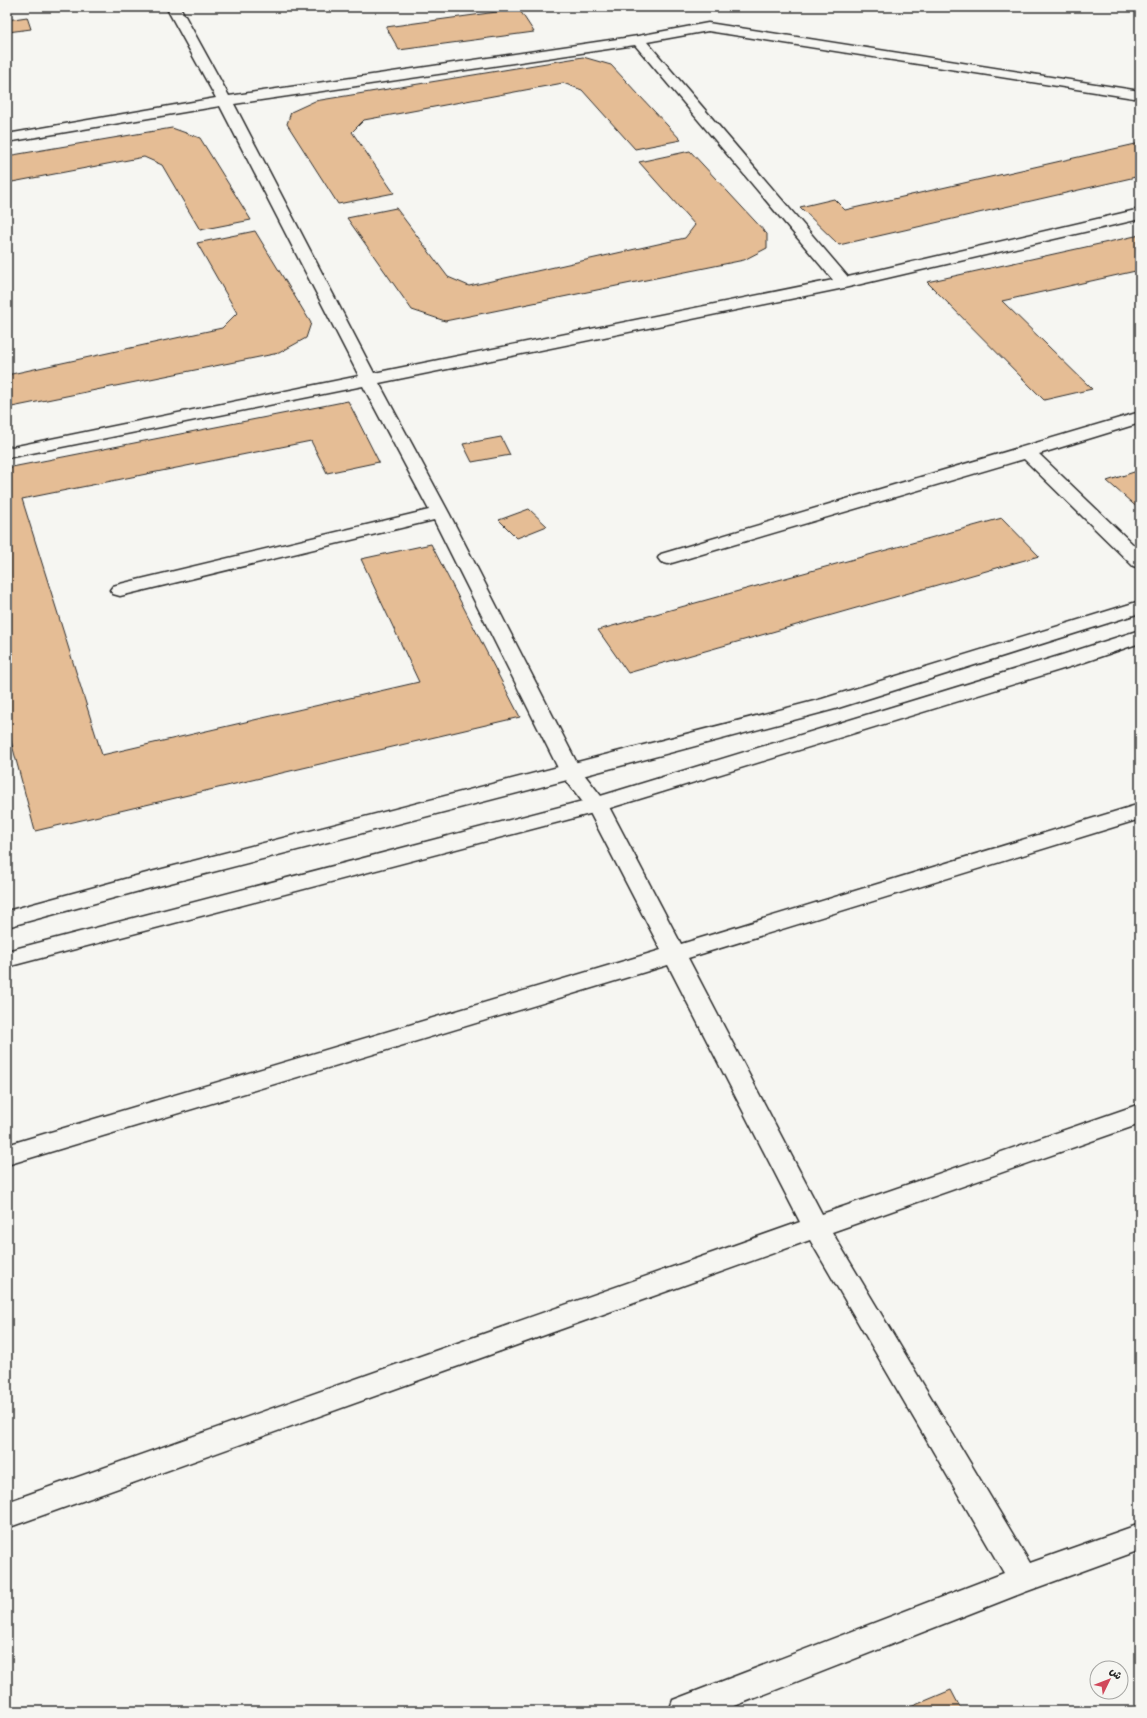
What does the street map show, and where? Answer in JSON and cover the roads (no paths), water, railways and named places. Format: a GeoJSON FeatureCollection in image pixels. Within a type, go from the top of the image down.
{"type":"FeatureCollection","features":[{"type":"Feature","properties":{"kind":"street"},"geometry":{"type":"LineString","coordinates":[[173,7],[225,101],[369,380],[440,513],[571,772],[597,805],[816,1227],[1023,1579]]}},
{"type":"Feature","properties":{"kind":"street"},"geometry":{"type":"LineString","coordinates":[[7,138],[225,101],[638,40],[708,27],[1140,95]]}},
{"type":"Feature","properties":{"kind":"street"},"geometry":{"type":"LineString","coordinates":[[638,40],[844,283]]}},
{"type":"Feature","properties":{"kind":"street"},"geometry":{"type":"LineString","coordinates":[[7,453],[844,283],[1140,214]]}},
{"type":"Feature","properties":{"kind":"street"},"geometry":{"type":"LineString","coordinates":[[668,558],[1140,417]]}},
{"type":"Feature","properties":{"kind":"street"},"geometry":{"type":"LineString","coordinates":[[1027,452],[1140,562]]}},
{"type":"Feature","properties":{"kind":"street"},"geometry":{"type":"LineString","coordinates":[[120,590],[440,513]]}},
{"type":"Feature","properties":{"kind":"street"},"geometry":{"type":"LineString","coordinates":[[7,919],[151,880],[828,704],[1140,607]]}},
{"type":"Feature","properties":{"kind":"street"},"geometry":{"type":"LineString","coordinates":[[7,959],[597,805],[1061,663],[1140,636]]}},
{"type":"Feature","properties":{"kind":"street"},"geometry":{"type":"LineString","coordinates":[[7,1155],[675,954],[1140,811]]}},
{"type":"Feature","properties":{"kind":"street"},"geometry":{"type":"LineString","coordinates":[[7,1515],[816,1227],[1140,1114]]}},
{"type":"Feature","properties":{"kind":"street"},"geometry":{"type":"LineString","coordinates":[[684,1711],[1023,1579],[1140,1537]]}}]}
